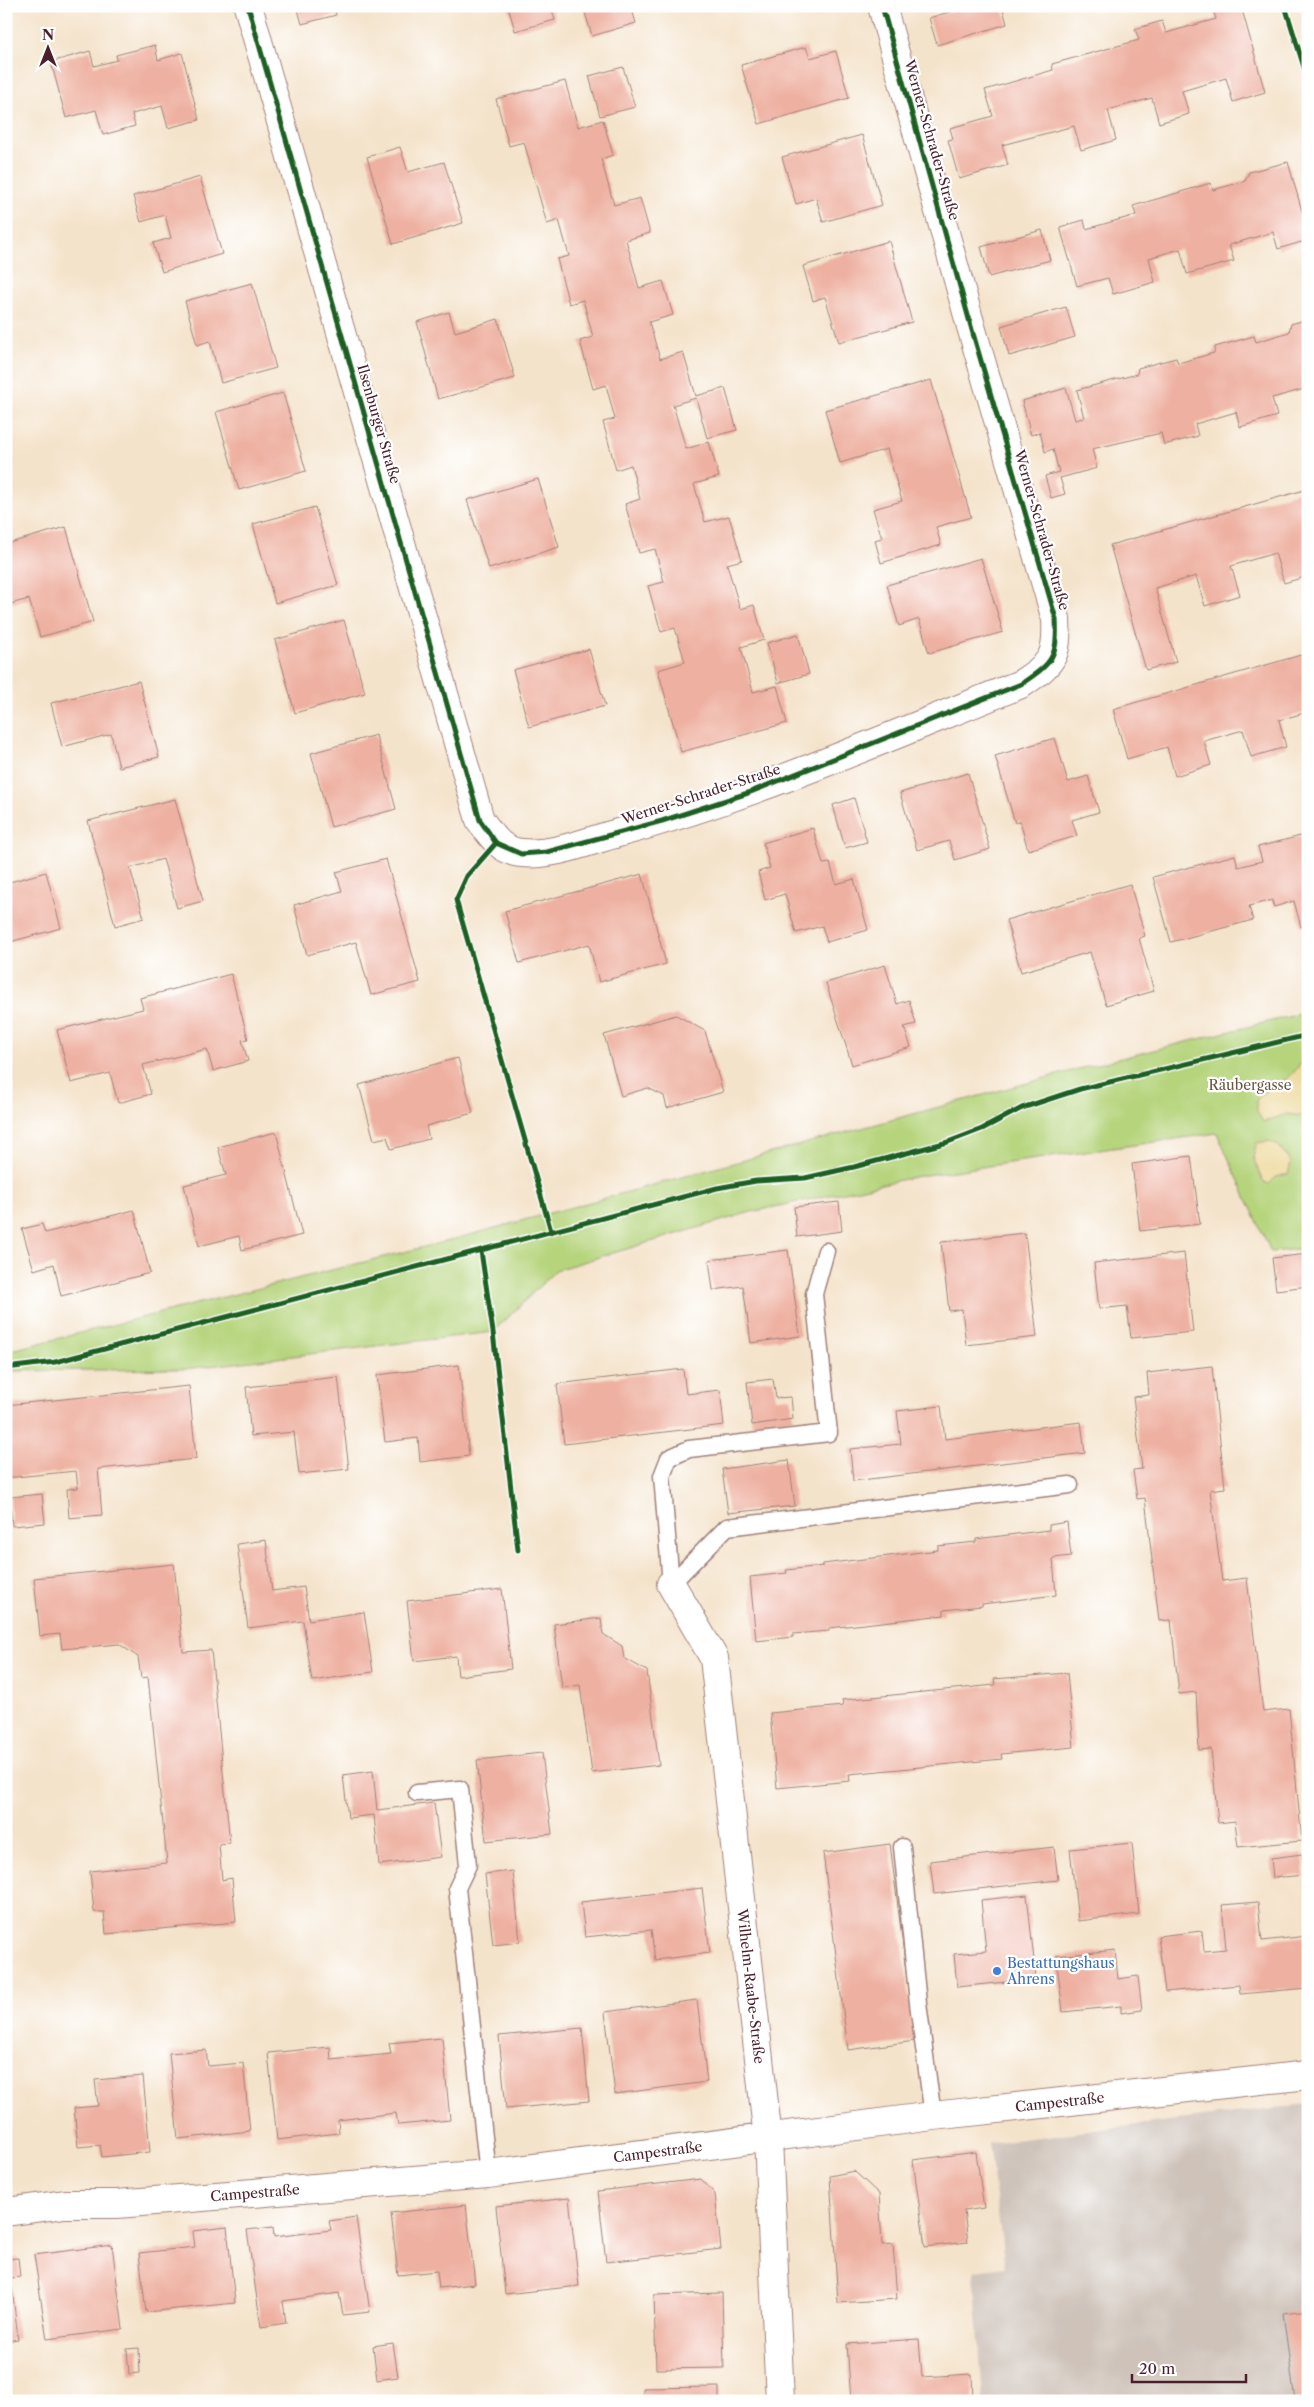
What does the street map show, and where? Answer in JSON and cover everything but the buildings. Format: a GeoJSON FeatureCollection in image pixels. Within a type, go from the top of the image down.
{"type":"FeatureCollection","features":[{"type":"Feature","properties":{"kind":"street","name":"Ilsenburger Straße"},"geometry":{"type":"LineString","coordinates":[[248,6],[480,820],[496,844]]}},
{"type":"Feature","properties":{"kind":"street","name":"Werner-Schrader-Straße"},"geometry":{"type":"LineString","coordinates":[[496,844],[521,854],[547,852],[662,821],[748,793],[1021,684],[1038,673],[1052,659],[1057,640],[1056,619],[972,330],[882,6]]}},
{"type":"Feature","properties":{"kind":"street","name":"Wilhelm-Raabe-Straße"},"geometry":{"type":"LineString","coordinates":[[671,1584],[714,1658],[768,2139],[780,2401]]}},
{"type":"Feature","properties":{"kind":"street","name":"Campestraße"},"geometry":{"type":"LineString","coordinates":[[6,2212],[65,2204],[117,2204],[488,2174],[933,2116],[1308,2075]]}},
{"type":"Feature","properties":{"kind":"lane"},"geometry":{"type":"LineString","coordinates":[[671,1584],[662,1476],[669,1458],[689,1449],[829,1433],[814,1294],[826,1251]]}},
{"type":"Feature","properties":{"kind":"lane"},"geometry":{"type":"LineString","coordinates":[[671,1584],[727,1526],[1070,1485]]}},
{"type":"Feature","properties":{"kind":"lane"},"geometry":{"type":"LineString","coordinates":[[417,1793],[460,1789],[468,1865],[457,1888],[488,2174]]}},
{"type":"Feature","properties":{"kind":"lane"},"geometry":{"type":"LineString","coordinates":[[902,1847],[918,2003],[933,2116]]}},
{"type":"Feature","properties":{"kind":"shaded area"},"geometry":{"type":"Polygon","coordinates":[[[1308,2104],[1308,2401],[983,2401],[974,2271],[1005,2267],[989,2143],[1308,2104]]]}},
{"type":"Feature","properties":{"kind":"green space","name":"Räubergasse"},"geometry":{"type":"Polygon","coordinates":[[[1308,1012],[1308,1248],[1271,1252],[1217,1133],[919,1176],[751,1212],[556,1270],[493,1332],[185,1369],[6,1371],[6,1349],[16,1349],[440,1243],[1097,1064],[1308,1012]]]}},
{"type":"Feature","properties":{"kind":"sand"},"geometry":{"type":"Polygon","coordinates":[[[1308,1063],[1308,1117],[1287,1114],[1263,1122],[1257,1111],[1256,1101],[1260,1095],[1283,1082],[1299,1065],[1308,1063]]]}},
{"type":"Feature","properties":{"kind":"sand"},"geometry":{"type":"Polygon","coordinates":[[[1268,1141],[1279,1146],[1291,1162],[1288,1174],[1276,1177],[1269,1184],[1263,1182],[1253,1157],[1257,1143],[1268,1141]]]}},
{"type":"Feature","properties":{"kind":"cycle path"},"geometry":{"type":"LineString","coordinates":[[248,6],[480,820],[496,843]]}},
{"type":"Feature","properties":{"kind":"cycle path"},"geometry":{"type":"LineString","coordinates":[[496,843],[521,854],[547,852],[662,821],[748,793],[1021,684],[1040,670],[1051,658],[1056,643],[1056,619],[972,330],[882,6]]}},
{"type":"Feature","properties":{"kind":"cycle path"},"geometry":{"type":"LineString","coordinates":[[1285,6],[1308,80]]}},
{"type":"Feature","properties":{"kind":"cycle path"},"geometry":{"type":"LineString","coordinates":[[496,843],[467,876],[456,900],[551,1231]]}},
{"type":"Feature","properties":{"kind":"cycle path"},"geometry":{"type":"LineString","coordinates":[[6,1368],[55,1362],[717,1188],[756,1181],[805,1178],[854,1167],[948,1142],[982,1129],[1022,1108],[1080,1089],[1308,1035]]}},
{"type":"Feature","properties":{"kind":"cycle path"},"geometry":{"type":"LineString","coordinates":[[481,1251],[493,1332],[518,1550]]}},
{"type":"Feature","properties":{"kind":"place","name":"Bestattungshaus Ahrens"},"geometry":{"type":"Point","coordinates":[997,1971]}}]}
